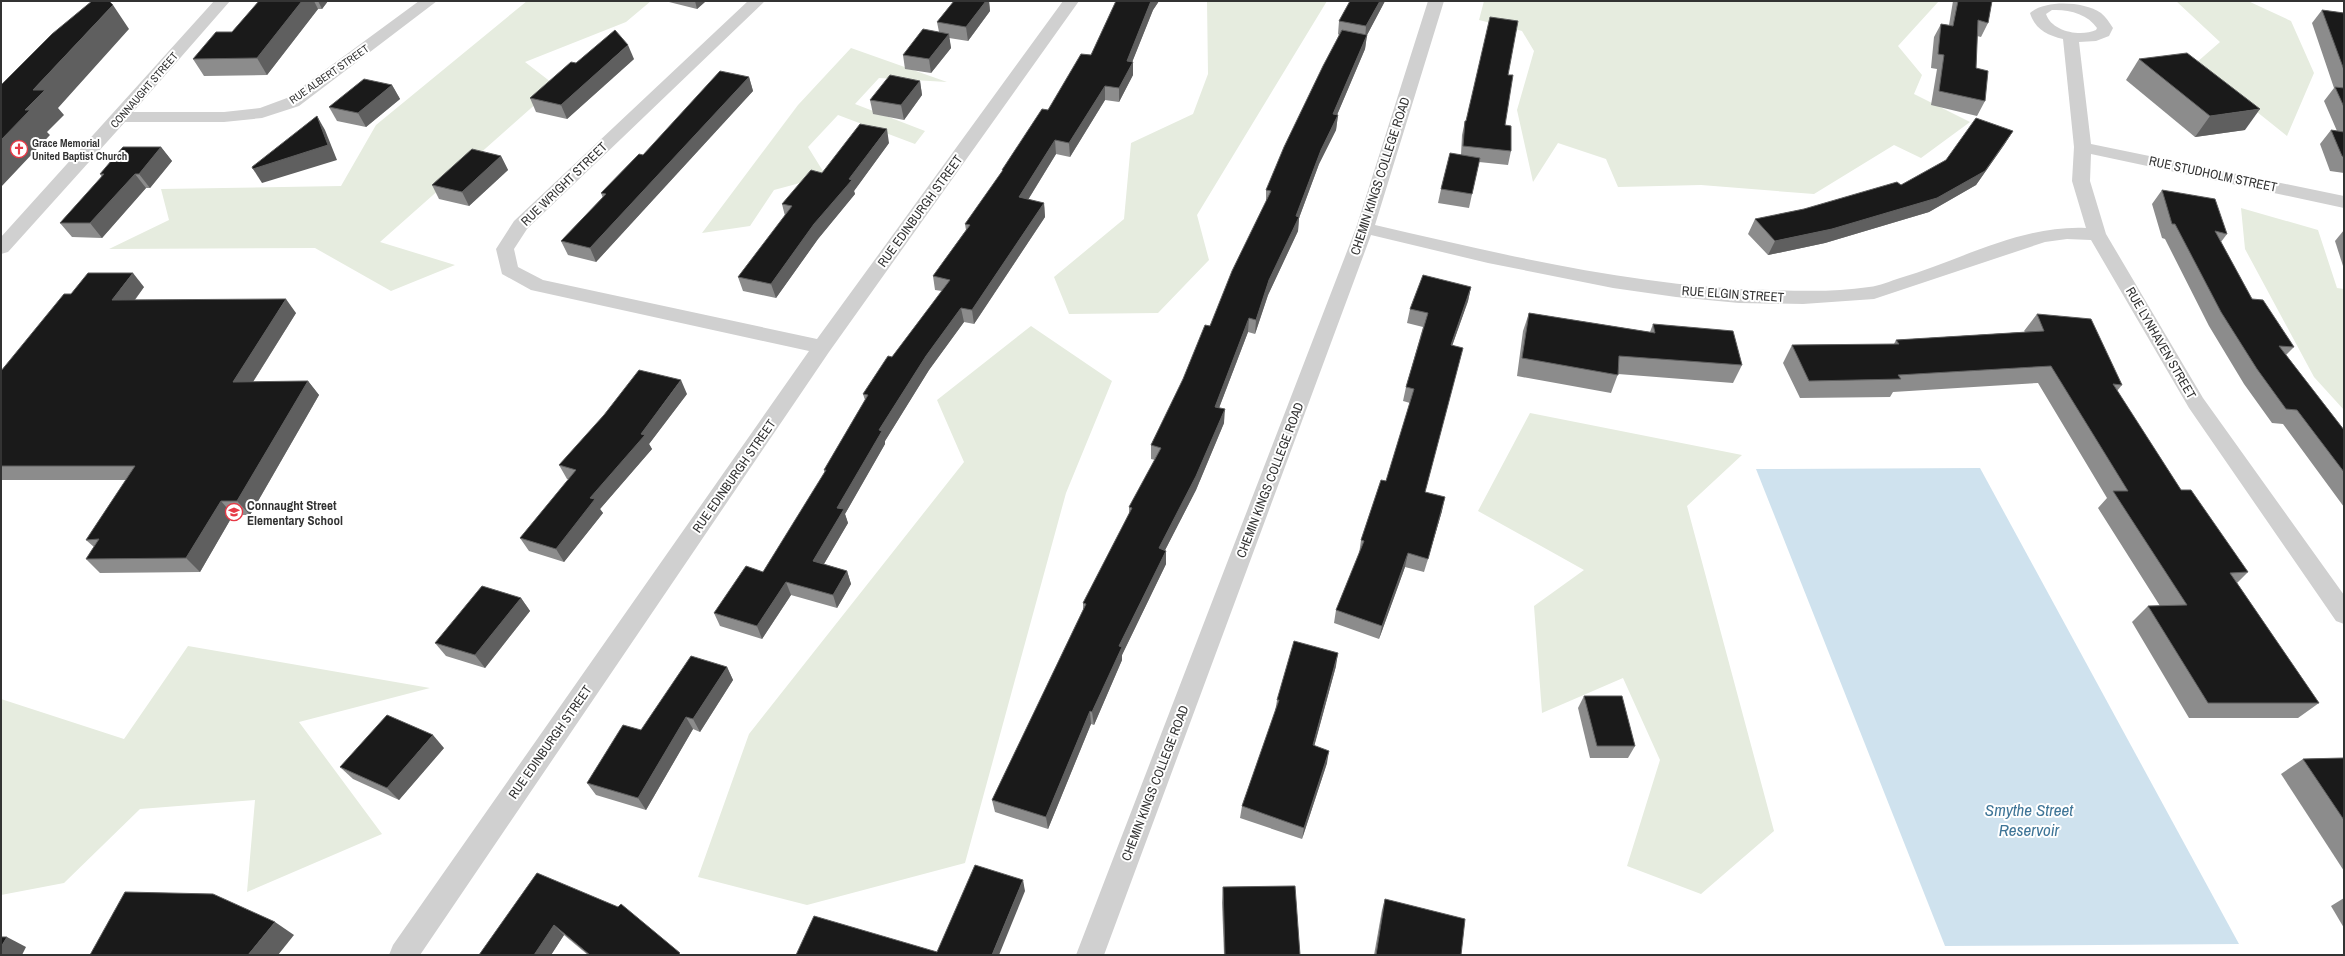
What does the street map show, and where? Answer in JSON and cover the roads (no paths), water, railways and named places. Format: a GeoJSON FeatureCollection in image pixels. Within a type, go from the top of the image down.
{"type":"FeatureCollection","features":[{"type":"Feature","properties":{"kind":"street","name":"CONNAUGHT STREET"},"geometry":{"type":"LineString","coordinates":[[1,248],[120,117],[222,1]]}},
{"type":"Feature","properties":{"kind":"street","name":"RUE ALBERT STREET"},"geometry":{"type":"LineString","coordinates":[[120,117],[224,117],[262,113],[293,102],[429,1]]}},
{"type":"Feature","properties":{"kind":"street","name":"RUE WRIGHT STREET"},"geometry":{"type":"LineString","coordinates":[[757,1],[520,225],[505,249],[509,270],[538,285],[822,347]]}},
{"type":"Feature","properties":{"kind":"street","name":"RUE EDINBURGH STREET"},"geometry":{"type":"LineString","coordinates":[[403,955],[822,347],[1071,1]]}},
{"type":"Feature","properties":{"kind":"street","name":"CHEMIN KINGS COLLEGE ROAD"},"geometry":{"type":"LineString","coordinates":[[1090,955],[1365,228],[1436,1]]}},
{"type":"Feature","properties":{"kind":"street","name":"RUE LYNHAVEN STREET"},"geometry":{"type":"LineString","coordinates":[[2070,36],[2083,147],[2081,181],[2097,234],[2196,403],[2344,614]]}},
{"type":"Feature","properties":{"kind":"street","name":"RUE STUDHOLM STREET"},"geometry":{"type":"LineString","coordinates":[[2083,147],[2344,202]]}},
{"type":"Feature","properties":{"kind":"street","name":"RUE ELGIN STREET"},"geometry":{"type":"LineString","coordinates":[[1365,228],[1516,263],[1622,283],[1714,294],[1792,298],[1868,294],[1933,276],[2039,237],[2066,233],[2097,234]]}},
{"type":"Feature","properties":{"kind":"water","name":"Smythe Street Reservoir"},"geometry":{"type":"Polygon","coordinates":[[[1980,468],[2239,944],[1945,946],[1756,469],[1980,468]]]}},
{"type":"Feature","properties":{"kind":"place","name":"Grace Memorial United Baptist Church"},"geometry":{"type":"Point","coordinates":[19,149]}},
{"type":"Feature","properties":{"kind":"place","name":"Connaught Street Elementary School"},"geometry":{"type":"Point","coordinates":[234,512]}}]}
